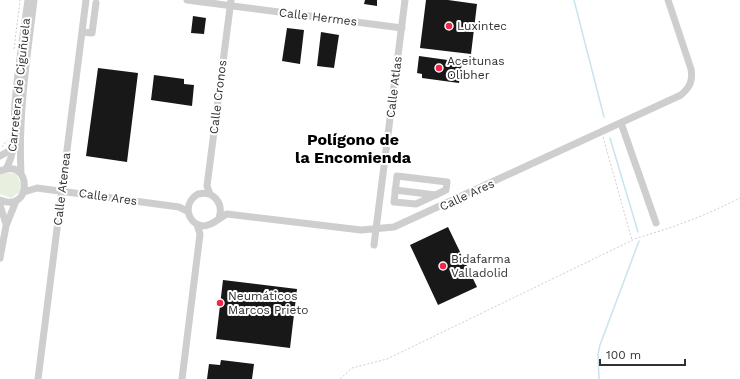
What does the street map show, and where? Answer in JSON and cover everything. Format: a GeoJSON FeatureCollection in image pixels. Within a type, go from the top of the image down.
{"type":"FeatureCollection","features":[{"type":"Feature","properties":{"kind":"street","name":"Carretera de Ciguñuela"},"geometry":{"type":"LineString","coordinates":[[3,170],[12,157],[14,144],[15,102],[28,0]]}},
{"type":"Feature","properties":{"kind":"street","name":"Carretera de Ciguñuela"},"geometry":{"type":"LineString","coordinates":[[21,174],[20,137],[22,102],[34,0]]}},
{"type":"Feature","properties":{"kind":"street","name":"Calle Atenea"},"geometry":{"type":"LineString","coordinates":[[38,379],[86,0]]}},
{"type":"Feature","properties":{"kind":"street","name":"Calle Hermes"},"geometry":{"type":"LineString","coordinates":[[187,0],[230,3],[402,28]]}},
{"type":"Feature","properties":{"kind":"street","name":"Calle Atlas"},"geometry":{"type":"LineString","coordinates":[[374,245],[405,0]]}},
{"type":"Feature","properties":{"kind":"street","name":"Calle Ares"},"geometry":{"type":"LineString","coordinates":[[227,214],[361,230],[376,230],[406,224],[681,95],[690,87],[692,78],[691,69],[668,0]]}},
{"type":"Feature","properties":{"kind":"street"},"geometry":{"type":"LineString","coordinates":[[82,32],[92,32],[96,3]]}},
{"type":"Feature","properties":{"kind":"street","name":"Calle Cronos"},"geometry":{"type":"LineString","coordinates":[[210,194],[207,186],[230,3]]}},
{"type":"Feature","properties":{"kind":"street"},"geometry":{"type":"LineString","coordinates":[[621,123],[656,223]]}},
{"type":"Feature","properties":{"kind":"street"},"geometry":{"type":"LineString","coordinates":[[0,156],[8,151],[14,144]]}},
{"type":"Feature","properties":{"kind":"street"},"geometry":{"type":"LineString","coordinates":[[0,258],[6,226],[16,200],[24,192],[25,181],[21,174],[14,169],[3,170]]}},
{"type":"Feature","properties":{"kind":"street"},"geometry":{"type":"LineString","coordinates":[[397,176],[447,182],[446,190],[434,196],[416,204],[394,202],[397,176]]}},
{"type":"Feature","properties":{"kind":"street","name":"Calle Ares"},"geometry":{"type":"LineString","coordinates":[[25,181],[37,188],[179,207],[187,211]]}},
{"type":"Feature","properties":{"kind":"street"},"geometry":{"type":"LineString","coordinates":[[202,193],[207,186]]}},
{"type":"Feature","properties":{"kind":"street","name":"Calle Ares"},"geometry":{"type":"LineString","coordinates":[[24,192],[37,188]]}},
{"type":"Feature","properties":{"kind":"street"},"geometry":{"type":"LineString","coordinates":[[396,190],[434,196]]}},
{"type":"Feature","properties":{"kind":"street"},"geometry":{"type":"LineString","coordinates":[[182,379],[200,234],[197,225],[191,220],[187,211],[189,203],[194,196],[202,193],[210,194],[219,202],[221,209],[219,218]]}},
{"type":"Feature","properties":{"kind":"street"},"geometry":{"type":"LineString","coordinates":[[434,196],[438,208]]}},
{"type":"Feature","properties":{"kind":"street"},"geometry":{"type":"LineString","coordinates":[[0,200],[6,202],[16,200]]}},
{"type":"Feature","properties":{"kind":"street","name":"Calle Ares"},"geometry":{"type":"LineString","coordinates":[[179,207],[189,203]]}},
{"type":"Feature","properties":{"kind":"street"},"geometry":{"type":"LineString","coordinates":[[0,205],[6,226]]}},
{"type":"Feature","properties":{"kind":"street"},"geometry":{"type":"LineString","coordinates":[[200,234],[207,226],[216,222],[219,218],[227,214],[221,209]]}},
{"type":"Feature","properties":{"kind":"street"},"geometry":{"type":"LineString","coordinates":[[197,225],[207,226]]}},
{"type":"Feature","properties":{"kind":"path"},"geometry":{"type":"LineString","coordinates":[[601,132],[633,240]]}},
{"type":"Feature","properties":{"kind":"path"},"geometry":{"type":"LineString","coordinates":[[340,379],[352,368],[386,359],[633,240],[704,215],[740,198]]}},
{"type":"Feature","properties":{"kind":"green space"},"geometry":{"type":"Polygon","coordinates":[[[5,172],[16,174],[21,184],[20,192],[11,198],[0,194],[0,175],[5,172]]]}},
{"type":"Feature","properties":{"kind":"building"},"geometry":{"type":"Polygon","coordinates":[[[365,0],[377,0],[377,6],[364,4],[365,0]]]}},
{"type":"Feature","properties":{"kind":"building","name":"Luxintec"},"geometry":{"type":"Polygon","coordinates":[[[426,0],[448,0],[477,4],[471,54],[420,48],[426,0]]]}},
{"type":"Feature","properties":{"kind":"building"},"geometry":{"type":"Polygon","coordinates":[[[193,16],[206,18],[204,34],[191,33],[193,16]]]}},
{"type":"Feature","properties":{"kind":"building"},"geometry":{"type":"Polygon","coordinates":[[[287,28],[304,30],[300,64],[282,61],[287,28]]]}},
{"type":"Feature","properties":{"kind":"building"},"geometry":{"type":"Polygon","coordinates":[[[321,32],[339,35],[334,68],[317,66],[321,32]]]}},
{"type":"Feature","properties":{"kind":"building","name":"Aceitunas Olibher"},"geometry":{"type":"Polygon","coordinates":[[[419,56],[462,62],[459,83],[422,78],[422,74],[417,73],[419,56]]]}},
{"type":"Feature","properties":{"kind":"building"},"geometry":{"type":"Polygon","coordinates":[[[98,68],[138,73],[127,162],[86,156],[98,68]]]}},
{"type":"Feature","properties":{"kind":"building"},"geometry":{"type":"Polygon","coordinates":[[[154,75],[184,79],[184,84],[194,85],[192,106],[151,100],[154,75]]]}},
{"type":"Feature","properties":{"kind":"building","name":"Bidafarma Valladolid"},"geometry":{"type":"Polygon","coordinates":[[[448,227],[477,287],[438,305],[410,245],[448,227]]]}},
{"type":"Feature","properties":{"kind":"building"},"geometry":{"type":"Polygon","coordinates":[[[223,280],[297,289],[290,348],[216,339],[223,280]]]}},
{"type":"Feature","properties":{"kind":"building"},"geometry":{"type":"Polygon","coordinates":[[[221,360],[254,364],[252,379],[207,379],[209,364],[220,365],[221,360]]]}},
{"type":"Feature","properties":{"kind":"waterway"},"geometry":{"type":"LineString","coordinates":[[574,0],[604,117]]}},
{"type":"Feature","properties":{"kind":"waterway"},"geometry":{"type":"LineString","coordinates":[[610,138],[638,232]]}},
{"type":"Feature","properties":{"kind":"waterway"},"geometry":{"type":"LineString","coordinates":[[599,379],[598,354],[600,345],[639,241]]}},
{"type":"Feature","properties":{"kind":"place","name":"Luxintec"},"geometry":{"type":"Point","coordinates":[449,26]}},
{"type":"Feature","properties":{"kind":"place","name":"Aceitunas Olibher"},"geometry":{"type":"Point","coordinates":[439,68]}},
{"type":"Feature","properties":{"kind":"place","name":"Bidafarma Valladolid"},"geometry":{"type":"Point","coordinates":[443,266]}},
{"type":"Feature","properties":{"kind":"place","name":"Neumáticos Marcos Prieto"},"geometry":{"type":"Point","coordinates":[220,303]}},
{"type":"Feature","properties":{"kind":"district","name":"Polígono de la Encomienda"},"geometry":{"type":"Point","coordinates":[353,148]}}]}
